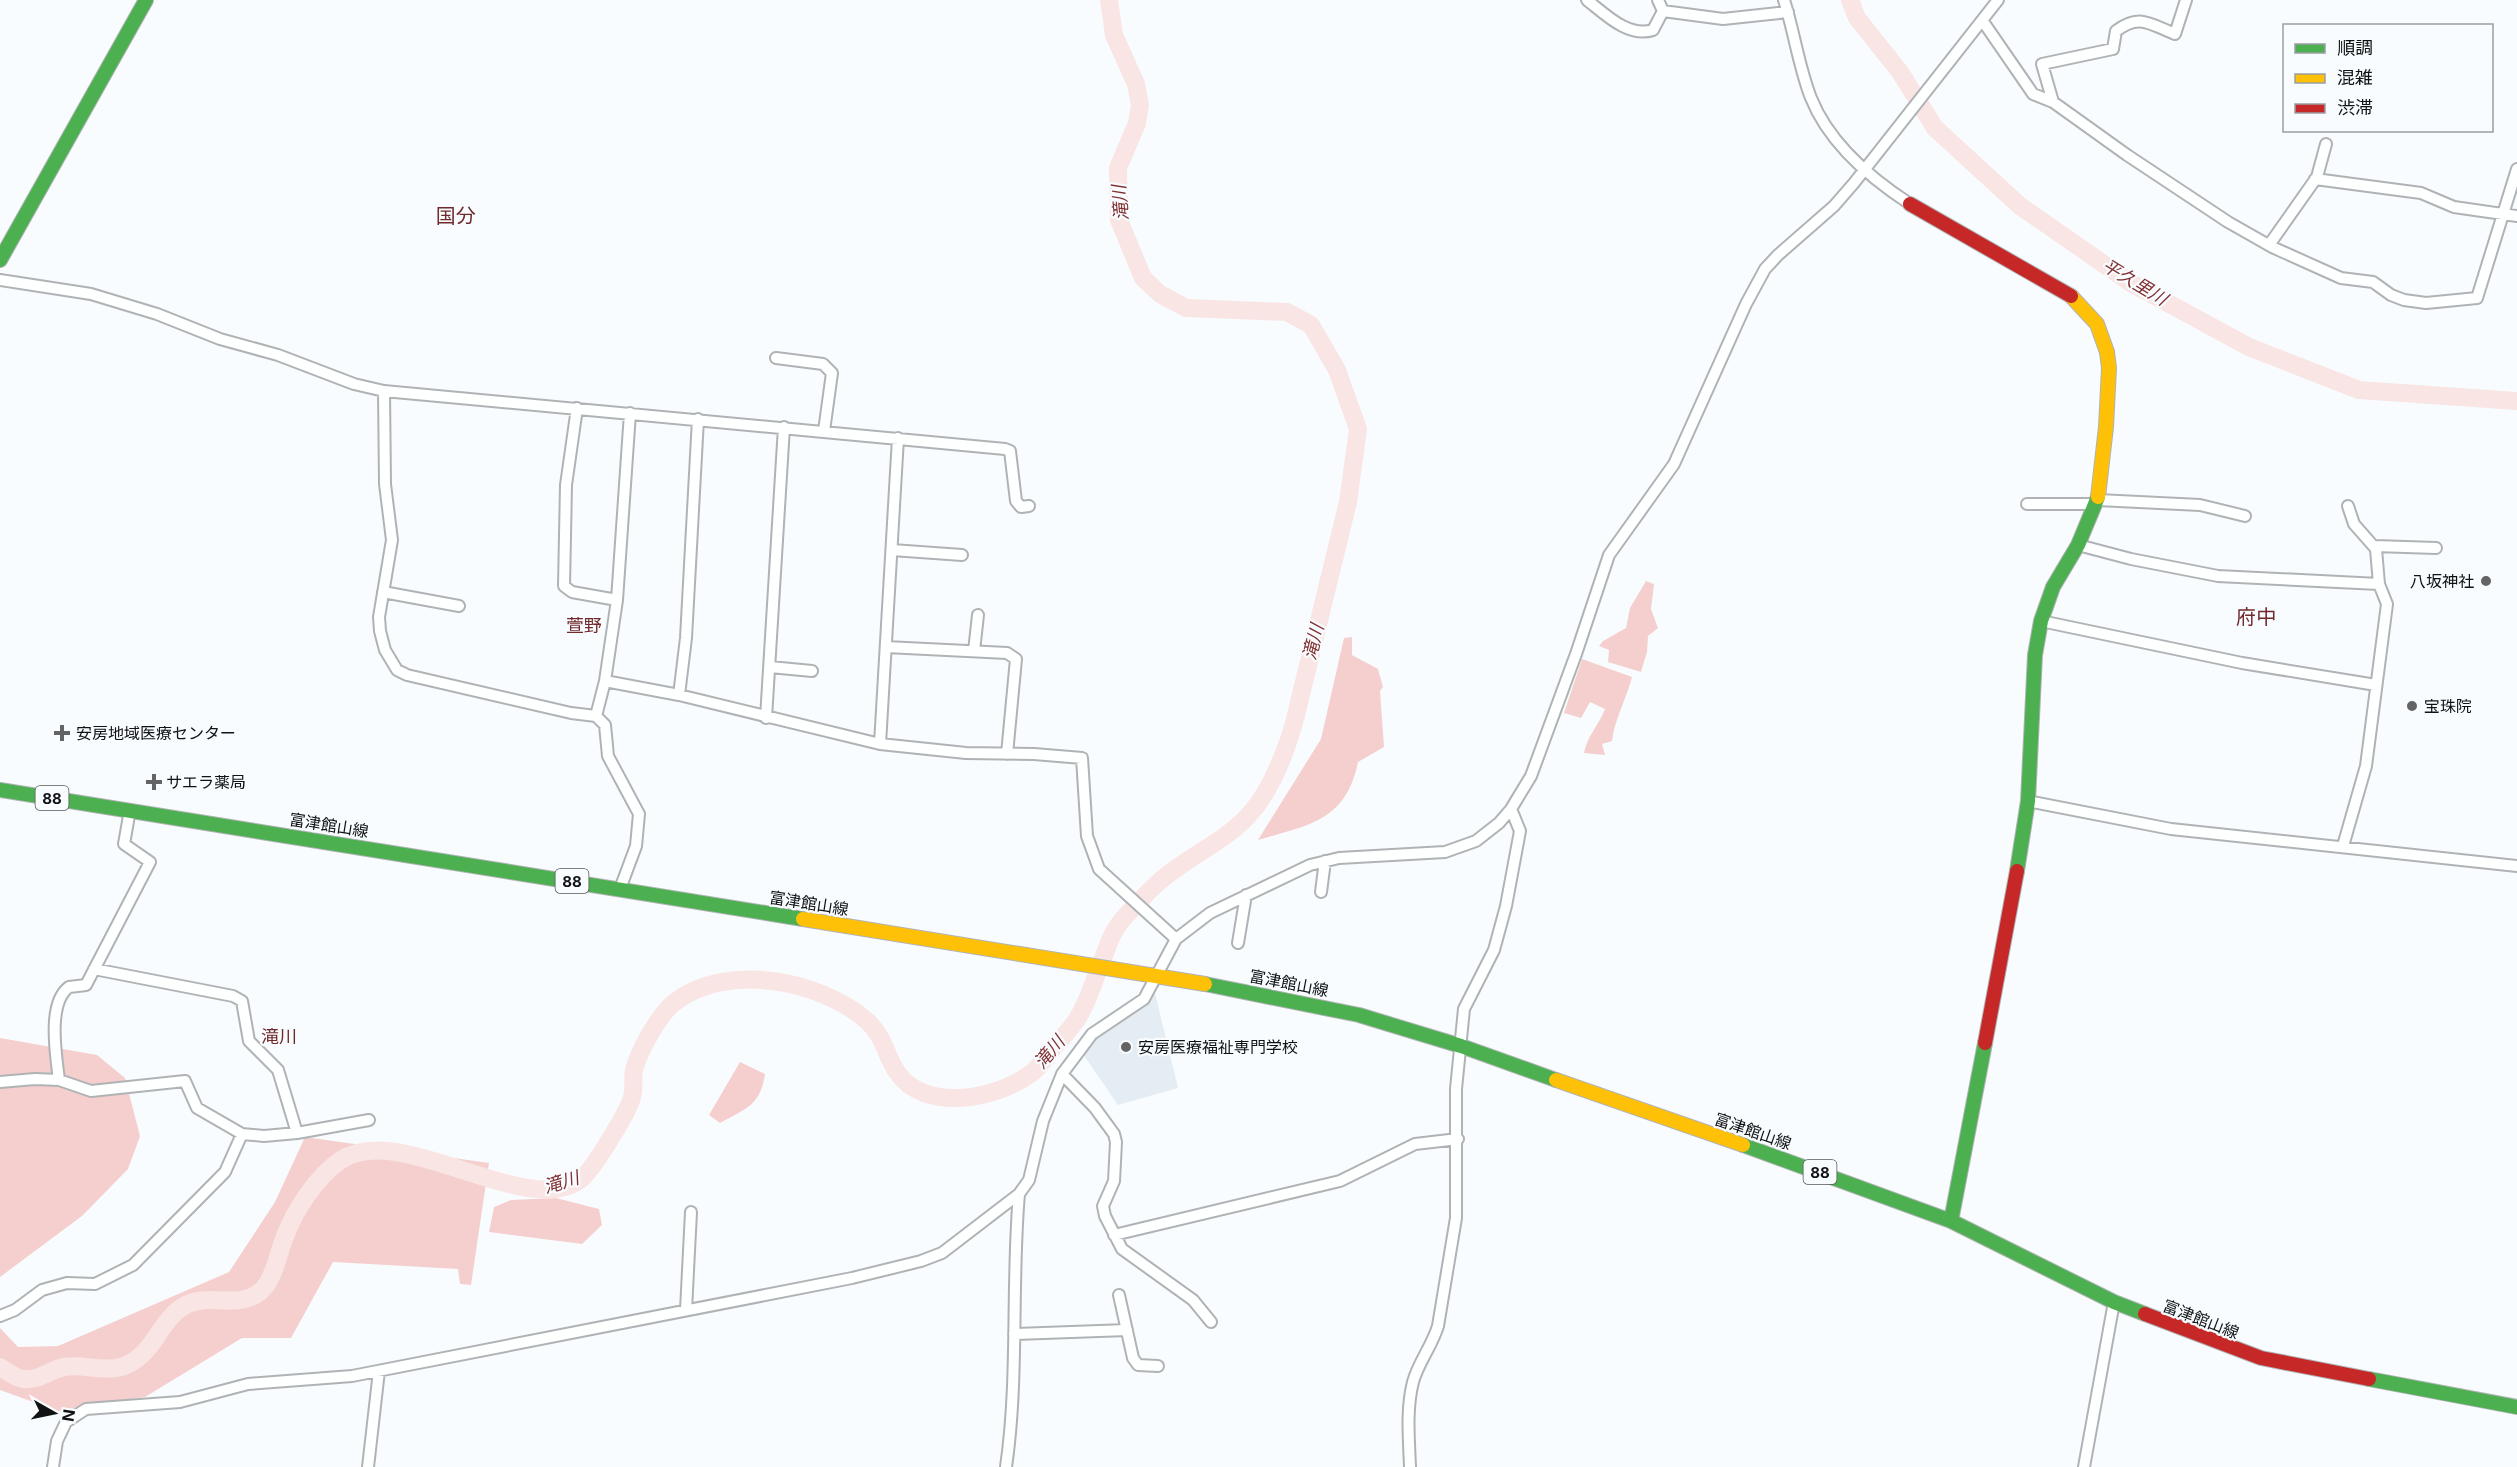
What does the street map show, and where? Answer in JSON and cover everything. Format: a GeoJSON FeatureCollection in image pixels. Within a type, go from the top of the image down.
{"type":"FeatureCollection","features":[{"type":"Feature","properties":{"kind":"main road"},"geometry":{"type":"LineString","coordinates":[[0,260],[146,0]]}},
{"type":"Feature","properties":{"kind":"main road"},"geometry":{"type":"LineString","coordinates":[[1910,204],[2072,297],[2097,324],[2104,338],[2109,368],[2106,427],[2097,502],[2078,545],[2053,587],[2041,621],[2032,677],[2028,801],[1951,1221]]}},
{"type":"Feature","properties":{"kind":"main road","name":"富津館山線"},"geometry":{"type":"LineString","coordinates":[[0,790],[1158,976],[1273,996],[1359,1015],[1461,1046],[1814,1170],[1951,1221],[2114,1302],[2261,1358],[2517,1407]]}},
{"type":"Feature","properties":{"kind":"street"},"geometry":{"type":"LineString","coordinates":[[1588,0],[1620,25],[1640,33],[1653,30],[1663,11]]}},
{"type":"Feature","properties":{"kind":"street"},"geometry":{"type":"LineString","coordinates":[[1658,0],[1663,11]]}},
{"type":"Feature","properties":{"kind":"street"},"geometry":{"type":"LineString","coordinates":[[1784,0],[1810,97],[1826,126],[1864,171],[1910,204]]}},
{"type":"Feature","properties":{"kind":"street"},"geometry":{"type":"LineString","coordinates":[[53,1467],[57,1441],[66,1422],[86,1409],[180,1402],[248,1384],[330,1380],[594,1331],[686,1310],[852,1278],[921,1261],[942,1252],[1019,1194],[1029,1180],[1043,1121],[1062,1074],[1092,1034],[1144,999],[1176,939],[1210,913],[1304,868],[1325,861],[1382,855],[1429,854],[1461,848],[1487,833],[1511,809],[1530,776],[1551,722],[1609,555],[1674,465],[1746,304],[1766,269],[1778,255],[1834,206],[1998,0]]}},
{"type":"Feature","properties":{"kind":"street"},"geometry":{"type":"LineString","coordinates":[[2053,102],[2042,64],[2113,49],[2116,31],[2133,21],[2144,21],[2175,34],[2186,0]]}},
{"type":"Feature","properties":{"kind":"street"},"geometry":{"type":"LineString","coordinates":[[1663,11],[1723,19],[1788,12]]}},
{"type":"Feature","properties":{"kind":"street"},"geometry":{"type":"LineString","coordinates":[[1982,20],[2033,94],[2053,102],[2147,168],[2269,245],[2341,278],[2373,282],[2391,295],[2404,300],[2426,303],[2477,298],[2517,169]]}},
{"type":"Feature","properties":{"kind":"street"},"geometry":{"type":"LineString","coordinates":[[2269,245],[2315,179],[2326,144]]}},
{"type":"Feature","properties":{"kind":"street"},"geometry":{"type":"LineString","coordinates":[[2315,179],[2421,193],[2454,207],[2517,216]]}},
{"type":"Feature","properties":{"kind":"street"},"geometry":{"type":"LineString","coordinates":[[0,280],[91,294],[157,314],[220,339],[278,355],[354,384],[384,391],[784,427],[1010,451],[1016,501],[1021,507],[1029,506]]}},
{"type":"Feature","properties":{"kind":"street"},"geometry":{"type":"LineString","coordinates":[[776,358],[823,364],[832,373],[824,431]]}},
{"type":"Feature","properties":{"kind":"street"},"geometry":{"type":"LineString","coordinates":[[384,391],[385,484],[392,540],[380,631],[385,650],[397,670],[407,675],[571,713],[596,716],[605,725],[608,756],[639,814],[636,846],[620,889]]}},
{"type":"Feature","properties":{"kind":"street"},"geometry":{"type":"LineString","coordinates":[[577,408],[566,485],[564,586],[572,592],[617,600]]}},
{"type":"Feature","properties":{"kind":"street"},"geometry":{"type":"LineString","coordinates":[[596,716],[605,681],[617,600],[630,413]]}},
{"type":"Feature","properties":{"kind":"street"},"geometry":{"type":"LineString","coordinates":[[679,695],[686,638],[698,419]]}},
{"type":"Feature","properties":{"kind":"street"},"geometry":{"type":"LineString","coordinates":[[766,718],[784,427]]}},
{"type":"Feature","properties":{"kind":"street"},"geometry":{"type":"LineString","coordinates":[[880,744],[898,438]]}},
{"type":"Feature","properties":{"kind":"street"},"geometry":{"type":"LineString","coordinates":[[2027,504],[2097,502],[2200,504],[2245,516]]}},
{"type":"Feature","properties":{"kind":"street"},"geometry":{"type":"LineString","coordinates":[[2348,506],[2354,524],[2368,543],[2374,546],[2436,548]]}},
{"type":"Feature","properties":{"kind":"street"},"geometry":{"type":"LineString","coordinates":[[2078,545],[2218,576],[2379,584]]}},
{"type":"Feature","properties":{"kind":"street"},"geometry":{"type":"LineString","coordinates":[[2343,846],[2366,766],[2387,604],[2379,584],[2374,546]]}},
{"type":"Feature","properties":{"kind":"street"},"geometry":{"type":"LineString","coordinates":[[892,550],[962,555]]}},
{"type":"Feature","properties":{"kind":"street"},"geometry":{"type":"LineString","coordinates":[[384,592],[459,606]]}},
{"type":"Feature","properties":{"kind":"street"},"geometry":{"type":"LineString","coordinates":[[974,651],[978,615]]}},
{"type":"Feature","properties":{"kind":"street"},"geometry":{"type":"LineString","coordinates":[[2041,621],[2242,663],[2376,685]]}},
{"type":"Feature","properties":{"kind":"street"},"geometry":{"type":"LineString","coordinates":[[886,647],[1007,653],[1016,659],[1006,754]]}},
{"type":"Feature","properties":{"kind":"street"},"geometry":{"type":"LineString","coordinates":[[770,667],[812,671]]}},
{"type":"Feature","properties":{"kind":"street"},"geometry":{"type":"LineString","coordinates":[[605,681],[679,695],[880,744],[966,753],[1082,758],[1087,836],[1099,869],[1149,917],[1176,939]]}},
{"type":"Feature","properties":{"kind":"street"},"geometry":{"type":"LineString","coordinates":[[2028,801],[2170,829],[2517,866]]}},
{"type":"Feature","properties":{"kind":"street"},"geometry":{"type":"LineString","coordinates":[[1410,1467],[1408,1421],[1413,1381],[1434,1342],[1456,1218],[1458,1139],[1456,1089],[1464,1009],[1494,950],[1506,906],[1520,831],[1511,809]]}},
{"type":"Feature","properties":{"kind":"street"},"geometry":{"type":"LineString","coordinates":[[59,1080],[56,1049],[58,999],[69,987],[86,985],[150,862],[124,844],[130,810]]}},
{"type":"Feature","properties":{"kind":"street"},"geometry":{"type":"LineString","coordinates":[[1321,892],[1325,861]]}},
{"type":"Feature","properties":{"kind":"street"},"geometry":{"type":"LineString","coordinates":[[1238,943],[1246,896]]}},
{"type":"Feature","properties":{"kind":"street"},"geometry":{"type":"LineString","coordinates":[[94,969],[233,996],[242,1001],[249,1041],[278,1070],[297,1133]]}},
{"type":"Feature","properties":{"kind":"street"},"geometry":{"type":"LineString","coordinates":[[1062,1074],[1095,1108],[1114,1134],[1116,1142],[1114,1181],[1103,1206],[1122,1249],[1193,1300],[1211,1322]]}},
{"type":"Feature","properties":{"kind":"street"},"geometry":{"type":"LineString","coordinates":[[0,1082],[35,1078],[59,1080],[91,1091],[185,1081],[197,1108],[242,1134],[264,1136],[297,1133],[369,1120]]}},
{"type":"Feature","properties":{"kind":"street"},"geometry":{"type":"LineString","coordinates":[[0,1316],[15,1310],[42,1290],[67,1283],[95,1284],[133,1265],[225,1172],[242,1134]]}},
{"type":"Feature","properties":{"kind":"street"},"geometry":{"type":"LineString","coordinates":[[1114,1235],[1340,1181],[1415,1144],[1458,1139]]}},
{"type":"Feature","properties":{"kind":"street"},"geometry":{"type":"LineString","coordinates":[[1006,1467],[1013,1380],[1014,1246],[1019,1194]]}},
{"type":"Feature","properties":{"kind":"street"},"geometry":{"type":"LineString","coordinates":[[686,1310],[691,1212]]}},
{"type":"Feature","properties":{"kind":"street"},"geometry":{"type":"LineString","coordinates":[[1119,1295],[1133,1358],[1138,1365],[1158,1366]]}},
{"type":"Feature","properties":{"kind":"street"},"geometry":{"type":"LineString","coordinates":[[2084,1467],[2114,1302]]}},
{"type":"Feature","properties":{"kind":"street"},"geometry":{"type":"LineString","coordinates":[[1014,1334],[1127,1330]]}},
{"type":"Feature","properties":{"kind":"street"},"geometry":{"type":"LineString","coordinates":[[368,1467],[379,1371]]}},
{"type":"Feature","properties":{"kind":"shaded area"},"geometry":{"type":"Polygon","coordinates":[[[1646,581],[1654,584],[1651,609],[1658,628],[1648,636],[1647,652],[1641,672],[1608,662],[1609,650],[1599,646],[1603,641],[1626,628],[1630,608],[1646,581]]]}},
{"type":"Feature","properties":{"kind":"shaded area"},"geometry":{"type":"Polygon","coordinates":[[[1352,637],[1352,655],[1378,669],[1383,687],[1380,691],[1384,747],[1358,762],[1352,782],[1344,797],[1335,809],[1323,818],[1258,840],[1321,739],[1344,638],[1352,637]]]}},
{"type":"Feature","properties":{"kind":"shaded area"},"geometry":{"type":"Polygon","coordinates":[[[1582,659],[1632,677],[1612,741],[1602,744],[1605,755],[1584,753],[1605,709],[1590,702],[1581,718],[1564,713],[1582,659]]]}},
{"type":"Feature","properties":{"kind":"shaded area","name":"安房医療福祉専門学校"},"geometry":{"type":"Polygon","coordinates":[[[1155,993],[1178,1088],[1118,1105],[1081,1051],[1104,1030],[1135,1012],[1155,993]]]}},
{"type":"Feature","properties":{"kind":"shaded area"},"geometry":{"type":"Polygon","coordinates":[[[0,1038],[97,1055],[125,1078],[140,1136],[128,1169],[82,1216],[0,1277],[0,1038]]]}},
{"type":"Feature","properties":{"kind":"shaded area"},"geometry":{"type":"Polygon","coordinates":[[[740,1062],[765,1074],[763,1085],[751,1105],[720,1123],[709,1115],[740,1062]]]}},
{"type":"Feature","properties":{"kind":"shaded area"},"geometry":{"type":"Polygon","coordinates":[[[305,1137],[489,1163],[471,1285],[460,1284],[458,1269],[333,1262],[291,1338],[242,1338],[145,1397],[58,1411],[0,1390],[0,1328],[18,1347],[58,1346],[229,1272],[275,1202],[305,1137]]]}},
{"type":"Feature","properties":{"kind":"shaded area"},"geometry":{"type":"Polygon","coordinates":[[[556,1198],[599,1209],[602,1225],[582,1244],[489,1232],[494,1207],[511,1200],[556,1198]]]}},
{"type":"Feature","properties":{"kind":"waterway","name":"滝川"},"geometry":{"type":"LineString","coordinates":[[0,1367],[17,1377],[28,1379],[67,1367],[106,1369],[125,1366],[142,1355],[172,1315],[188,1304],[207,1300],[247,1299],[256,1295],[271,1277],[288,1228],[315,1185],[341,1160],[366,1151],[396,1152],[529,1188],[557,1189],[581,1179],[601,1153],[629,1104],[633,1094],[633,1073],[645,1043],[656,1024],[675,1002],[696,990],[720,982],[772,981],[799,986],[847,1006],[873,1027],[897,1072],[910,1085],[925,1094],[944,1098],[963,1098],[983,1095],[1020,1081],[1036,1069],[1076,1020],[1088,998],[1112,936],[1123,919],[1160,881],[1227,835],[1254,809],[1275,774],[1294,723],[1348,502],[1358,429],[1337,370],[1311,325],[1287,312],[1186,308],[1160,294],[1143,278],[1119,220],[1118,168],[1137,123],[1140,105],[1136,84],[1114,35],[1109,0]]}},
{"type":"Feature","properties":{"kind":"waterway","name":"平久里川"},"geometry":{"type":"LineString","coordinates":[[1850,0],[1857,18],[1900,72],[1935,128],[2020,206],[2131,283],[2249,347],[2359,390],[2517,401]]}},
{"type":"Feature","properties":{"kind":"traffic: fast"},"geometry":{"type":"LineString","coordinates":[[0,260],[146,0]]}},
{"type":"Feature","properties":{"kind":"traffic: fast"},"geometry":{"type":"LineString","coordinates":[[2017,871],[2028,801],[2035,655],[2041,621],[2053,587],[2078,545],[2098,497]]}},
{"type":"Feature","properties":{"kind":"traffic: fast"},"geometry":{"type":"LineString","coordinates":[[0,790],[803,919]]}},
{"type":"Feature","properties":{"kind":"traffic: fast"},"geometry":{"type":"LineString","coordinates":[[1205,984],[1359,1015],[1461,1046],[1556,1080]]}},
{"type":"Feature","properties":{"kind":"traffic: fast"},"geometry":{"type":"LineString","coordinates":[[1951,1221],[1985,1043]]}},
{"type":"Feature","properties":{"kind":"traffic: fast"},"geometry":{"type":"LineString","coordinates":[[1743,1145],[1951,1221],[2114,1302],[2145,1314]]}},
{"type":"Feature","properties":{"kind":"traffic: fast"},"geometry":{"type":"LineString","coordinates":[[2369,1379],[2517,1407]]}},
{"type":"Feature","properties":{"kind":"traffic: slow"},"geometry":{"type":"LineString","coordinates":[[2071,296],[2097,324],[2107,352],[2109,368],[2106,427],[2098,497]]}},
{"type":"Feature","properties":{"kind":"traffic: slow"},"geometry":{"type":"LineString","coordinates":[[803,919],[1205,984]]}},
{"type":"Feature","properties":{"kind":"traffic: slow"},"geometry":{"type":"LineString","coordinates":[[1556,1080],[1743,1145]]}},
{"type":"Feature","properties":{"kind":"traffic: jam"},"geometry":{"type":"LineString","coordinates":[[1910,204],[2071,296]]}},
{"type":"Feature","properties":{"kind":"traffic: jam"},"geometry":{"type":"LineString","coordinates":[[1985,1043],[2017,871]]}},
{"type":"Feature","properties":{"kind":"traffic: jam"},"geometry":{"type":"LineString","coordinates":[[2145,1314],[2261,1358],[2369,1379]]}},
{"type":"Feature","properties":{"kind":"place","name":"八坂神社"},"geometry":{"type":"Point","coordinates":[2486,581]}},
{"type":"Feature","properties":{"kind":"place","name":"宝珠院"},"geometry":{"type":"Point","coordinates":[2412,706]}},
{"type":"Feature","properties":{"kind":"place","name":"安房地域医療センター"},"geometry":{"type":"Point","coordinates":[62,733]}},
{"type":"Feature","properties":{"kind":"place","name":"サエラ薬局"},"geometry":{"type":"Point","coordinates":[154,782]}},
{"type":"Feature","properties":{"kind":"place","name":"安房医療福祉専門学校"},"geometry":{"type":"Point","coordinates":[1126,1047]}},
{"type":"Feature","properties":{"kind":"district","name":"国分"},"geometry":{"type":"Point","coordinates":[456,216]}},
{"type":"Feature","properties":{"kind":"district","name":"府中"},"geometry":{"type":"Point","coordinates":[2256,617]}},
{"type":"Feature","properties":{"kind":"district","name":"萱野"},"geometry":{"type":"Point","coordinates":[584,625]}},
{"type":"Feature","properties":{"kind":"district","name":"滝川"},"geometry":{"type":"Point","coordinates":[279,1036]}}]}
